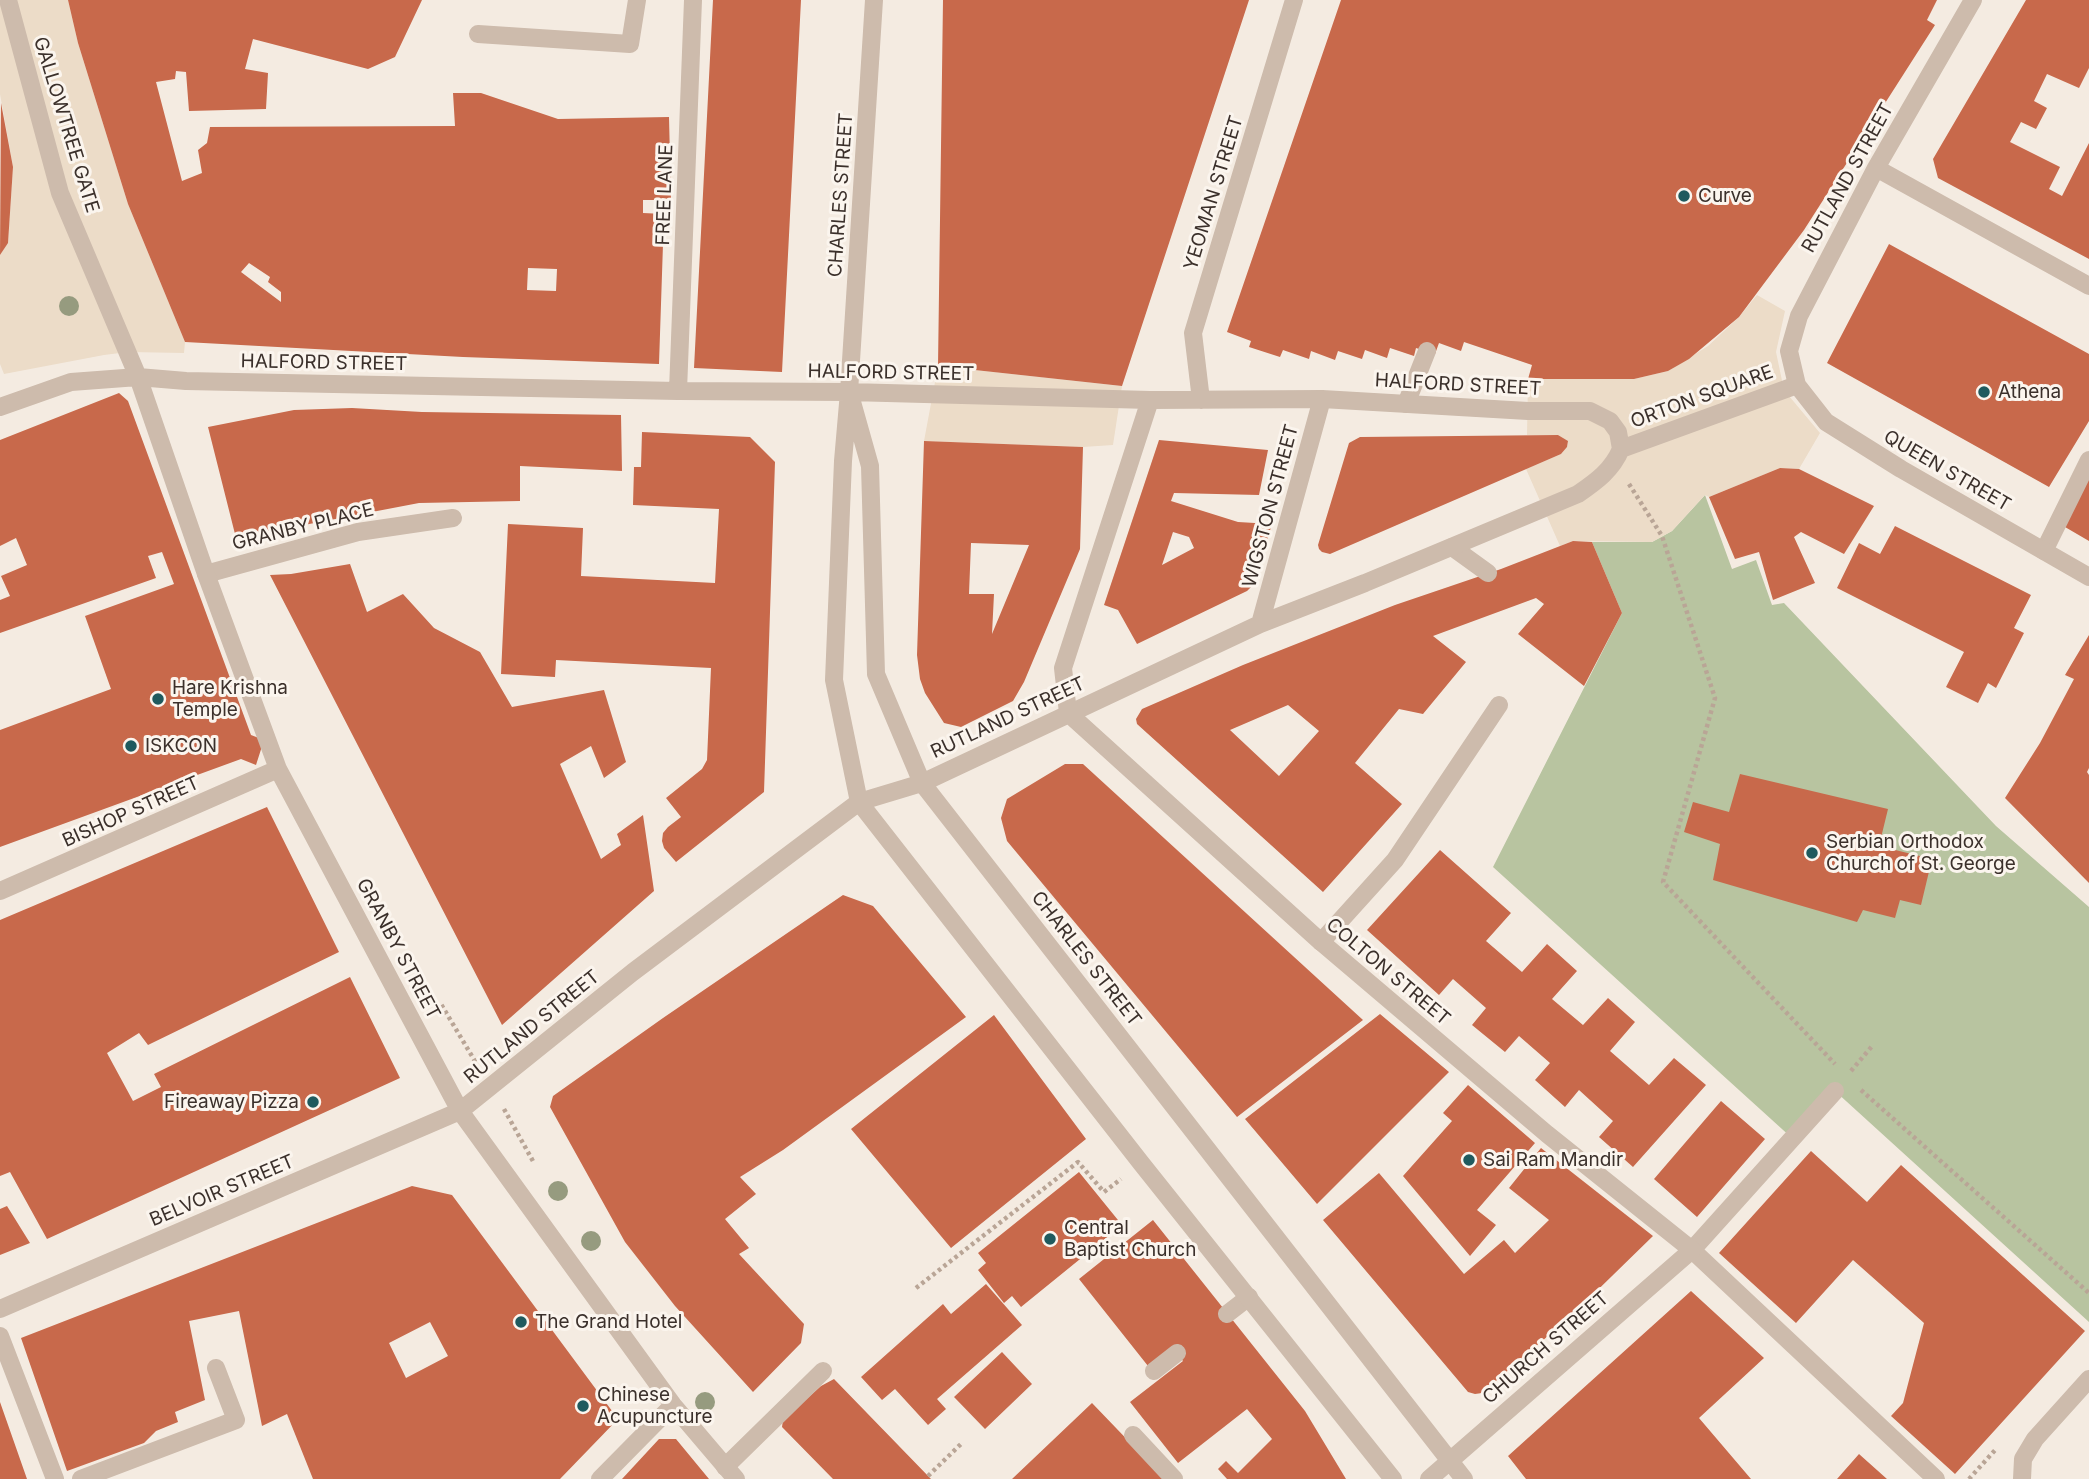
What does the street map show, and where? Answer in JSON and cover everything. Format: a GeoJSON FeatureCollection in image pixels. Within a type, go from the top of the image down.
{"type":"FeatureCollection","features":[{"type":"Feature","properties":{"kind":"street","name":"GALLOWTREE GATE"},"geometry":{"type":"LineString","coordinates":[[8,0],[60,193],[138,377]]}},
{"type":"Feature","properties":{"kind":"street"},"geometry":{"type":"LineString","coordinates":[[478,34],[630,44],[637,0]]}},
{"type":"Feature","properties":{"kind":"street","name":"FREE LANE"},"geometry":{"type":"LineString","coordinates":[[678,391],[693,0]]}},
{"type":"Feature","properties":{"kind":"street","name":"CHARLES STREET"},"geometry":{"type":"LineString","coordinates":[[874,0],[843,461],[834,680],[859,802],[1393,1479]]}},
{"type":"Feature","properties":{"kind":"street","name":"YEOMAN STREET"},"geometry":{"type":"LineString","coordinates":[[1201,400],[1193,333],[1294,0]]}},
{"type":"Feature","properties":{"kind":"street","name":"RUTLAND STREET"},"geometry":{"type":"LineString","coordinates":[[1797,385],[1789,351],[1798,316],[1876,168],[1973,0]]}},
{"type":"Feature","properties":{"kind":"street"},"geometry":{"type":"LineString","coordinates":[[1876,168],[2089,286]]}},
{"type":"Feature","properties":{"kind":"street"},"geometry":{"type":"LineString","coordinates":[[1406,404],[1427,351]]}},
{"type":"Feature","properties":{"kind":"street","name":"HALFORD STREET"},"geometry":{"type":"LineString","coordinates":[[0,407],[71,382],[138,377],[186,381],[1150,400],[1322,399],[1528,411],[1590,411],[1610,421],[1618,432],[1618,456]]}},
{"type":"Feature","properties":{"kind":"street","name":"GRANBY STREET"},"geometry":{"type":"LineString","coordinates":[[138,377],[206,574],[278,769],[460,1111],[673,1405],[731,1473]]}},
{"type":"Feature","properties":{"kind":"street","name":"ORTON SQUARE"},"geometry":{"type":"LineString","coordinates":[[1618,456],[1797,385]]}},
{"type":"Feature","properties":{"kind":"street","name":"QUEEN STREET"},"geometry":{"type":"LineString","coordinates":[[1797,385],[1826,422],[1900,469],[2089,578]]}},
{"type":"Feature","properties":{"kind":"street","name":"CHARLES STREET"},"geometry":{"type":"LineString","coordinates":[[849,392],[870,466],[876,674],[922,783],[1464,1479]]}},
{"type":"Feature","properties":{"kind":"street","name":"WIGSTON STREET"},"geometry":{"type":"LineString","coordinates":[[1260,624],[1322,399]]}},
{"type":"Feature","properties":{"kind":"street"},"geometry":{"type":"LineString","coordinates":[[1068,713],[1063,668],[1150,400]]}},
{"type":"Feature","properties":{"kind":"street","name":"RUTLAND STREET"},"geometry":{"type":"LineString","coordinates":[[460,1111],[634,972],[859,802],[922,783],[1260,624],[1578,494],[1599,480],[1618,456]]}},
{"type":"Feature","properties":{"kind":"street"},"geometry":{"type":"LineString","coordinates":[[2043,551],[2089,460]]}},
{"type":"Feature","properties":{"kind":"street","name":"GRANBY PLACE"},"geometry":{"type":"LineString","coordinates":[[206,574],[358,532],[453,518]]}},
{"type":"Feature","properties":{"kind":"street"},"geometry":{"type":"LineString","coordinates":[[1452,547],[1488,573]]}},
{"type":"Feature","properties":{"kind":"street"},"geometry":{"type":"LineString","coordinates":[[1321,942],[1395,860],[1499,705]]}},
{"type":"Feature","properties":{"kind":"street","name":"COLTON STREET"},"geometry":{"type":"LineString","coordinates":[[1068,713],[1321,942],[1547,1134],[1692,1250],[1936,1479]]}},
{"type":"Feature","properties":{"kind":"street","name":"BISHOP STREET"},"geometry":{"type":"LineString","coordinates":[[0,891],[278,769]]}},
{"type":"Feature","properties":{"kind":"street","name":"CHURCH STREET"},"geometry":{"type":"LineString","coordinates":[[1429,1479],[1692,1250],[1835,1091]]}},
{"type":"Feature","properties":{"kind":"street","name":"BELVOIR STREET"},"geometry":{"type":"LineString","coordinates":[[0,1309],[460,1111]]}},
{"type":"Feature","properties":{"kind":"street"},"geometry":{"type":"LineString","coordinates":[[1227,1314],[1249,1297]]}},
{"type":"Feature","properties":{"kind":"street"},"geometry":{"type":"LineString","coordinates":[[0,1336],[55,1479]]}},
{"type":"Feature","properties":{"kind":"street"},"geometry":{"type":"LineString","coordinates":[[1154,1371],[1177,1353]]}},
{"type":"Feature","properties":{"kind":"street"},"geometry":{"type":"LineString","coordinates":[[81,1479],[236,1420],[216,1368]]}},
{"type":"Feature","properties":{"kind":"street"},"geometry":{"type":"LineString","coordinates":[[731,1473],[823,1371]]}},
{"type":"Feature","properties":{"kind":"street"},"geometry":{"type":"LineString","coordinates":[[2022,1479],[2023,1459],[2035,1438],[2089,1379]]}},
{"type":"Feature","properties":{"kind":"street"},"geometry":{"type":"LineString","coordinates":[[600,1479],[673,1405]]}},
{"type":"Feature","properties":{"kind":"street"},"geometry":{"type":"LineString","coordinates":[[1133,1435],[1174,1479]]}},
{"type":"Feature","properties":{"kind":"path"},"geometry":{"type":"LineString","coordinates":[[1618,456],[1662,536],[1714,698],[1663,882],[1837,1066]]}},
{"type":"Feature","properties":{"kind":"path"},"geometry":{"type":"LineString","coordinates":[[1846,1076],[1873,1045]]}},
{"type":"Feature","properties":{"kind":"path"},"geometry":{"type":"LineString","coordinates":[[1856,1085],[2089,1293]]}},
{"type":"Feature","properties":{"kind":"path"},"geometry":{"type":"LineString","coordinates":[[916,1288],[1078,1163],[1104,1192],[1142,1163]]}},
{"type":"Feature","properties":{"kind":"path"},"geometry":{"type":"LineString","coordinates":[[928,1476],[963,1442]]}},
{"type":"Feature","properties":{"kind":"green space"},"geometry":{"type":"Polygon","coordinates":[[[1705,495],[1732,569],[1756,560],[1772,605],[1784,603],[1996,826],[2089,907],[2089,1322],[1835,1091],[1793,1139],[1493,867],[1622,613],[1592,542],[1652,542],[1672,531],[1705,495]]]}},
{"type":"Feature","properties":{"kind":"shaded area"},"geometry":{"type":"Polygon","coordinates":[[[0,0],[68,0],[78,43],[128,204],[185,342],[184,353],[128,352],[4,374],[0,364],[0,255],[8,242],[13,167],[0,94],[0,0]]]}},
{"type":"Feature","properties":{"kind":"shaded area"},"geometry":{"type":"Polygon","coordinates":[[[1757,295],[1785,311],[1776,352],[1784,390],[1820,433],[1799,469],[1780,468],[1709,497],[1705,495],[1672,531],[1652,542],[1573,541],[1560,546],[1526,469],[1561,454],[1568,442],[1558,435],[1527,435],[1528,379],[1634,379],[1668,371],[1708,346],[1739,317],[1757,295]]]}},
{"type":"Feature","properties":{"kind":"shaded area"},"geometry":{"type":"Polygon","coordinates":[[[938,366],[1122,386],[1113,445],[1083,447],[924,441],[938,366]]]}},
{"type":"Feature","properties":{"kind":"building"},"geometry":{"type":"Polygon","coordinates":[[[68,0],[422,0],[395,57],[368,69],[253,39],[245,69],[268,73],[266,109],[189,111],[186,72],[176,71],[175,79],[156,82],[182,181],[202,173],[198,150],[207,143],[210,127],[455,126],[453,93],[481,93],[558,119],[669,117],[671,200],[643,200],[643,213],[664,214],[659,364],[185,342],[128,204],[78,43],[68,0]],[[249,263],[241,272],[281,302],[281,292],[268,282],[270,277],[249,263]],[[528,268],[527,290],[556,291],[557,269],[528,268]]]}},
{"type":"Feature","properties":{"kind":"building"},"geometry":{"type":"Polygon","coordinates":[[[713,0],[801,0],[782,372],[694,368],[713,0]]]}},
{"type":"Feature","properties":{"kind":"building"},"geometry":{"type":"Polygon","coordinates":[[[943,0],[1249,0],[1122,386],[938,366],[943,0]]]}},
{"type":"Feature","properties":{"kind":"building"},"geometry":{"type":"Polygon","coordinates":[[[1341,0],[1937,0],[1927,20],[1935,25],[1804,230],[1739,317],[1689,359],[1668,371],[1634,379],[1528,379],[1532,365],[1464,342],[1461,351],[1439,343],[1435,354],[1416,348],[1414,356],[1390,348],[1387,358],[1365,350],[1362,359],[1338,351],[1335,360],[1311,351],[1309,359],[1283,350],[1280,357],[1249,347],[1251,341],[1227,332],[1341,0]]]}},
{"type":"Feature","properties":{"kind":"building"},"geometry":{"type":"Polygon","coordinates":[[[2026,0],[2089,0],[2089,68],[2079,88],[2047,74],[2034,101],[2047,108],[2036,129],[2021,122],[2010,142],[2060,167],[2049,189],[2062,196],[2089,143],[2089,259],[1938,178],[1933,159],[2026,0]]]}},
{"type":"Feature","properties":{"kind":"building"},"geometry":{"type":"Polygon","coordinates":[[[1,103],[13,167],[8,243],[0,255],[1,103]]]}},
{"type":"Feature","properties":{"kind":"building","name":"Athena"},"geometry":{"type":"Polygon","coordinates":[[[1889,244],[2089,354],[2089,421],[2049,487],[1827,363],[1889,244]]]}},
{"type":"Feature","properties":{"kind":"building"},"geometry":{"type":"Polygon","coordinates":[[[119,393],[128,401],[251,735],[264,740],[256,765],[241,759],[0,847],[0,730],[111,689],[85,616],[174,584],[162,552],[148,556],[156,578],[0,633],[0,600],[10,596],[1,576],[27,565],[16,538],[0,546],[0,440],[119,393]]]}},
{"type":"Feature","properties":{"kind":"building"},"geometry":{"type":"Polygon","coordinates":[[[352,408],[422,412],[621,415],[622,471],[520,466],[520,501],[419,503],[236,538],[208,427],[294,410],[352,408]]]}},
{"type":"Feature","properties":{"kind":"building"},"geometry":{"type":"Polygon","coordinates":[[[642,432],[750,437],[775,462],[764,792],[676,862],[664,848],[662,841],[663,833],[681,817],[666,798],[702,769],[707,760],[711,668],[556,660],[555,677],[501,674],[508,524],[583,528],[581,576],[715,583],[719,509],[633,505],[634,467],[641,467],[642,432]]]}},
{"type":"Feature","properties":{"kind":"building"},"geometry":{"type":"Polygon","coordinates":[[[1558,435],[1568,441],[1561,454],[1330,554],[1319,549],[1349,443],[1360,437],[1558,435]]]}},
{"type":"Feature","properties":{"kind":"building"},"geometry":{"type":"Polygon","coordinates":[[[1159,440],[1268,450],[1259,495],[1174,493],[1171,501],[1238,522],[1272,524],[1253,585],[1247,591],[1137,644],[1118,610],[1104,605],[1159,440]],[[1173,532],[1162,565],[1194,548],[1189,537],[1173,532]]]}},
{"type":"Feature","properties":{"kind":"building"},"geometry":{"type":"Polygon","coordinates":[[[924,441],[1083,447],[1080,549],[1024,682],[1013,701],[961,727],[944,723],[925,693],[917,655],[924,441]],[[971,543],[969,594],[994,594],[992,634],[1029,545],[971,543]]]}},
{"type":"Feature","properties":{"kind":"building"},"geometry":{"type":"Polygon","coordinates":[[[2089,463],[2089,541],[2053,520],[2089,463]]]}},
{"type":"Feature","properties":{"kind":"building"},"geometry":{"type":"Polygon","coordinates":[[[1780,468],[1799,469],[1874,506],[1844,554],[1801,532],[1794,537],[1815,583],[1773,600],[1759,552],[1735,559],[1709,497],[1780,468]]]}},
{"type":"Feature","properties":{"kind":"building"},"geometry":{"type":"Polygon","coordinates":[[[1895,526],[2031,595],[2014,628],[2024,633],[1996,688],[1988,683],[1978,703],[1946,687],[1964,652],[1837,588],[1859,543],[1880,554],[1895,526]]]}},
{"type":"Feature","properties":{"kind":"building"},"geometry":{"type":"Polygon","coordinates":[[[1573,541],[1592,542],[1622,613],[1584,686],[1518,634],[1544,604],[1536,598],[1433,636],[1466,662],[1423,714],[1399,709],[1355,763],[1402,804],[1323,892],[1137,724],[1136,719],[1142,709],[1243,665],[1395,605],[1573,541]],[[1288,705],[1230,730],[1279,776],[1319,731],[1288,705]]]}},
{"type":"Feature","properties":{"kind":"building"},"geometry":{"type":"Polygon","coordinates":[[[350,564],[367,612],[403,594],[434,628],[480,652],[512,707],[604,690],[626,762],[604,778],[591,746],[560,764],[601,859],[621,845],[617,834],[643,815],[654,891],[502,1025],[270,575],[350,564]]]}},
{"type":"Feature","properties":{"kind":"building"},"geometry":{"type":"Polygon","coordinates":[[[2089,635],[2089,883],[2005,798],[2040,743],[2074,679],[2065,675],[2089,635]]]}},
{"type":"Feature","properties":{"kind":"building"},"geometry":{"type":"Polygon","coordinates":[[[1065,764],[1083,764],[1363,1020],[1237,1117],[1007,841],[1001,818],[1007,799],[1065,764]]]}},
{"type":"Feature","properties":{"kind":"building","name":"Serbian Orthodox Church of St. George"},"geometry":{"type":"Polygon","coordinates":[[[1740,774],[1888,809],[1879,846],[1932,859],[1921,905],[1900,900],[1895,918],[1863,910],[1857,922],[1713,880],[1720,844],[1684,832],[1693,802],[1729,812],[1740,774]]]}},
{"type":"Feature","properties":{"kind":"building"},"geometry":{"type":"Polygon","coordinates":[[[267,807],[339,952],[148,1045],[139,1033],[107,1053],[133,1101],[161,1087],[154,1074],[350,977],[400,1078],[47,1239],[10,1172],[0,1176],[0,920],[267,807]]]}},
{"type":"Feature","properties":{"kind":"building"},"geometry":{"type":"Polygon","coordinates":[[[1440,850],[1511,913],[1486,941],[1522,972],[1547,944],[1577,971],[1552,999],[1583,1025],[1608,998],[1635,1022],[1610,1051],[1649,1085],[1674,1058],[1706,1085],[1633,1167],[1599,1137],[1613,1121],[1579,1090],[1565,1107],[1535,1080],[1550,1063],[1519,1036],[1505,1052],[1472,1025],[1486,1008],[1453,979],[1439,995],[1367,930],[1440,850]]]}},
{"type":"Feature","properties":{"kind":"building"},"geometry":{"type":"Polygon","coordinates":[[[843,895],[873,906],[966,1017],[783,1150],[740,1177],[756,1194],[725,1219],[749,1248],[739,1254],[804,1324],[801,1343],[753,1392],[675,1306],[625,1242],[550,1107],[553,1096],[843,895]]]}},
{"type":"Feature","properties":{"kind":"building"},"geometry":{"type":"Polygon","coordinates":[[[1380,1014],[1449,1072],[1317,1204],[1245,1119],[1380,1014]]]}},
{"type":"Feature","properties":{"kind":"building"},"geometry":{"type":"Polygon","coordinates":[[[994,1015],[1086,1139],[951,1248],[851,1129],[994,1015]]]}},
{"type":"Feature","properties":{"kind":"building","name":"Sai Ram Mandir"},"geometry":{"type":"Polygon","coordinates":[[[1468,1085],[1535,1143],[1477,1210],[1496,1225],[1470,1256],[1403,1176],[1452,1121],[1443,1113],[1468,1085]]]}},
{"type":"Feature","properties":{"kind":"building"},"geometry":{"type":"Polygon","coordinates":[[[1721,1101],[1765,1139],[1697,1217],[1654,1179],[1721,1101]]]}},
{"type":"Feature","properties":{"kind":"building"},"geometry":{"type":"Polygon","coordinates":[[[1541,1148],[1653,1236],[1571,1316],[1482,1393],[1475,1394],[1468,1392],[1323,1220],[1379,1173],[1464,1274],[1504,1240],[1515,1253],[1549,1220],[1509,1188],[1541,1148]]]}},
{"type":"Feature","properties":{"kind":"building"},"geometry":{"type":"Polygon","coordinates":[[[1811,1151],[1867,1202],[1901,1165],[2085,1331],[1955,1474],[1891,1416],[1903,1403],[1924,1323],[1853,1260],[1796,1323],[1719,1253],[1811,1151]]]}},
{"type":"Feature","properties":{"kind":"building","name":"Central Baptist Church"},"geometry":{"type":"Polygon","coordinates":[[[1079,1172],[1122,1225],[1021,1307],[1012,1296],[1004,1303],[978,1270],[986,1263],[978,1253],[1079,1172]]]}},
{"type":"Feature","properties":{"kind":"building"},"geometry":{"type":"Polygon","coordinates":[[[412,1186],[452,1195],[618,1419],[560,1479],[313,1479],[287,1414],[262,1426],[239,1311],[189,1321],[205,1400],[175,1412],[178,1422],[156,1431],[144,1443],[67,1471],[21,1338],[412,1186]],[[430,1322],[389,1343],[406,1378],[448,1356],[430,1322]]]}},
{"type":"Feature","properties":{"kind":"building"},"geometry":{"type":"Polygon","coordinates":[[[7,1206],[30,1243],[0,1255],[0,1209],[7,1206]]]}},
{"type":"Feature","properties":{"kind":"building"},"geometry":{"type":"Polygon","coordinates":[[[1153,1220],[1305,1411],[1346,1479],[1227,1479],[1218,1469],[1226,1461],[1238,1473],[1272,1439],[1247,1409],[1178,1463],[1130,1402],[1183,1361],[1172,1347],[1148,1366],[1079,1279],[1153,1220]]]}},
{"type":"Feature","properties":{"kind":"building"},"geometry":{"type":"Polygon","coordinates":[[[986,1284],[1022,1325],[937,1399],[946,1409],[928,1425],[895,1389],[882,1400],[861,1377],[943,1304],[951,1314],[986,1284]]]}},
{"type":"Feature","properties":{"kind":"building"},"geometry":{"type":"Polygon","coordinates":[[[1691,1291],[1764,1358],[1699,1418],[1751,1479],[1526,1479],[1508,1456],[1691,1291]]]}},
{"type":"Feature","properties":{"kind":"building"},"geometry":{"type":"Polygon","coordinates":[[[1002,1352],[1032,1384],[985,1429],[954,1397],[1002,1352]]]}},
{"type":"Feature","properties":{"kind":"building"},"geometry":{"type":"Polygon","coordinates":[[[834,1379],[931,1479],[833,1479],[782,1427],[783,1420],[821,1386],[834,1379]]]}},
{"type":"Feature","properties":{"kind":"building"},"geometry":{"type":"Polygon","coordinates":[[[0,1402],[27,1479],[0,1479],[0,1402]]]}},
{"type":"Feature","properties":{"kind":"building"},"geometry":{"type":"Polygon","coordinates":[[[1092,1403],[1165,1479],[1012,1479],[1092,1403]]]}},
{"type":"Feature","properties":{"kind":"building"},"geometry":{"type":"Polygon","coordinates":[[[659,1439],[676,1439],[709,1479],[622,1479],[659,1439]]]}},
{"type":"Feature","properties":{"kind":"building"},"geometry":{"type":"Polygon","coordinates":[[[1859,1454],[1887,1479],[1837,1479],[1859,1454]]]}},
{"type":"Feature","properties":{"kind":"place","name":"Curve"},"geometry":{"type":"Point","coordinates":[1684,196]}},
{"type":"Feature","properties":{"kind":"place","name":"Athena"},"geometry":{"type":"Point","coordinates":[1984,392]}},
{"type":"Feature","properties":{"kind":"place","name":"Hare Krishna Temple"},"geometry":{"type":"Point","coordinates":[158,699]}},
{"type":"Feature","properties":{"kind":"place","name":"ISKCON"},"geometry":{"type":"Point","coordinates":[131,746]}},
{"type":"Feature","properties":{"kind":"place","name":"Serbian Orthodox Church of St. George"},"geometry":{"type":"Point","coordinates":[1812,853]}},
{"type":"Feature","properties":{"kind":"place","name":"Fireaway Pizza"},"geometry":{"type":"Point","coordinates":[313,1102]}},
{"type":"Feature","properties":{"kind":"place","name":"Sai Ram Mandir"},"geometry":{"type":"Point","coordinates":[1469,1160]}},
{"type":"Feature","properties":{"kind":"place","name":"Central Baptist Church"},"geometry":{"type":"Point","coordinates":[1050,1239]}},
{"type":"Feature","properties":{"kind":"place","name":"The Grand Hotel"},"geometry":{"type":"Point","coordinates":[521,1322]}},
{"type":"Feature","properties":{"kind":"place","name":"Chinese Acupuncture"},"geometry":{"type":"Point","coordinates":[583,1406]}}]}
